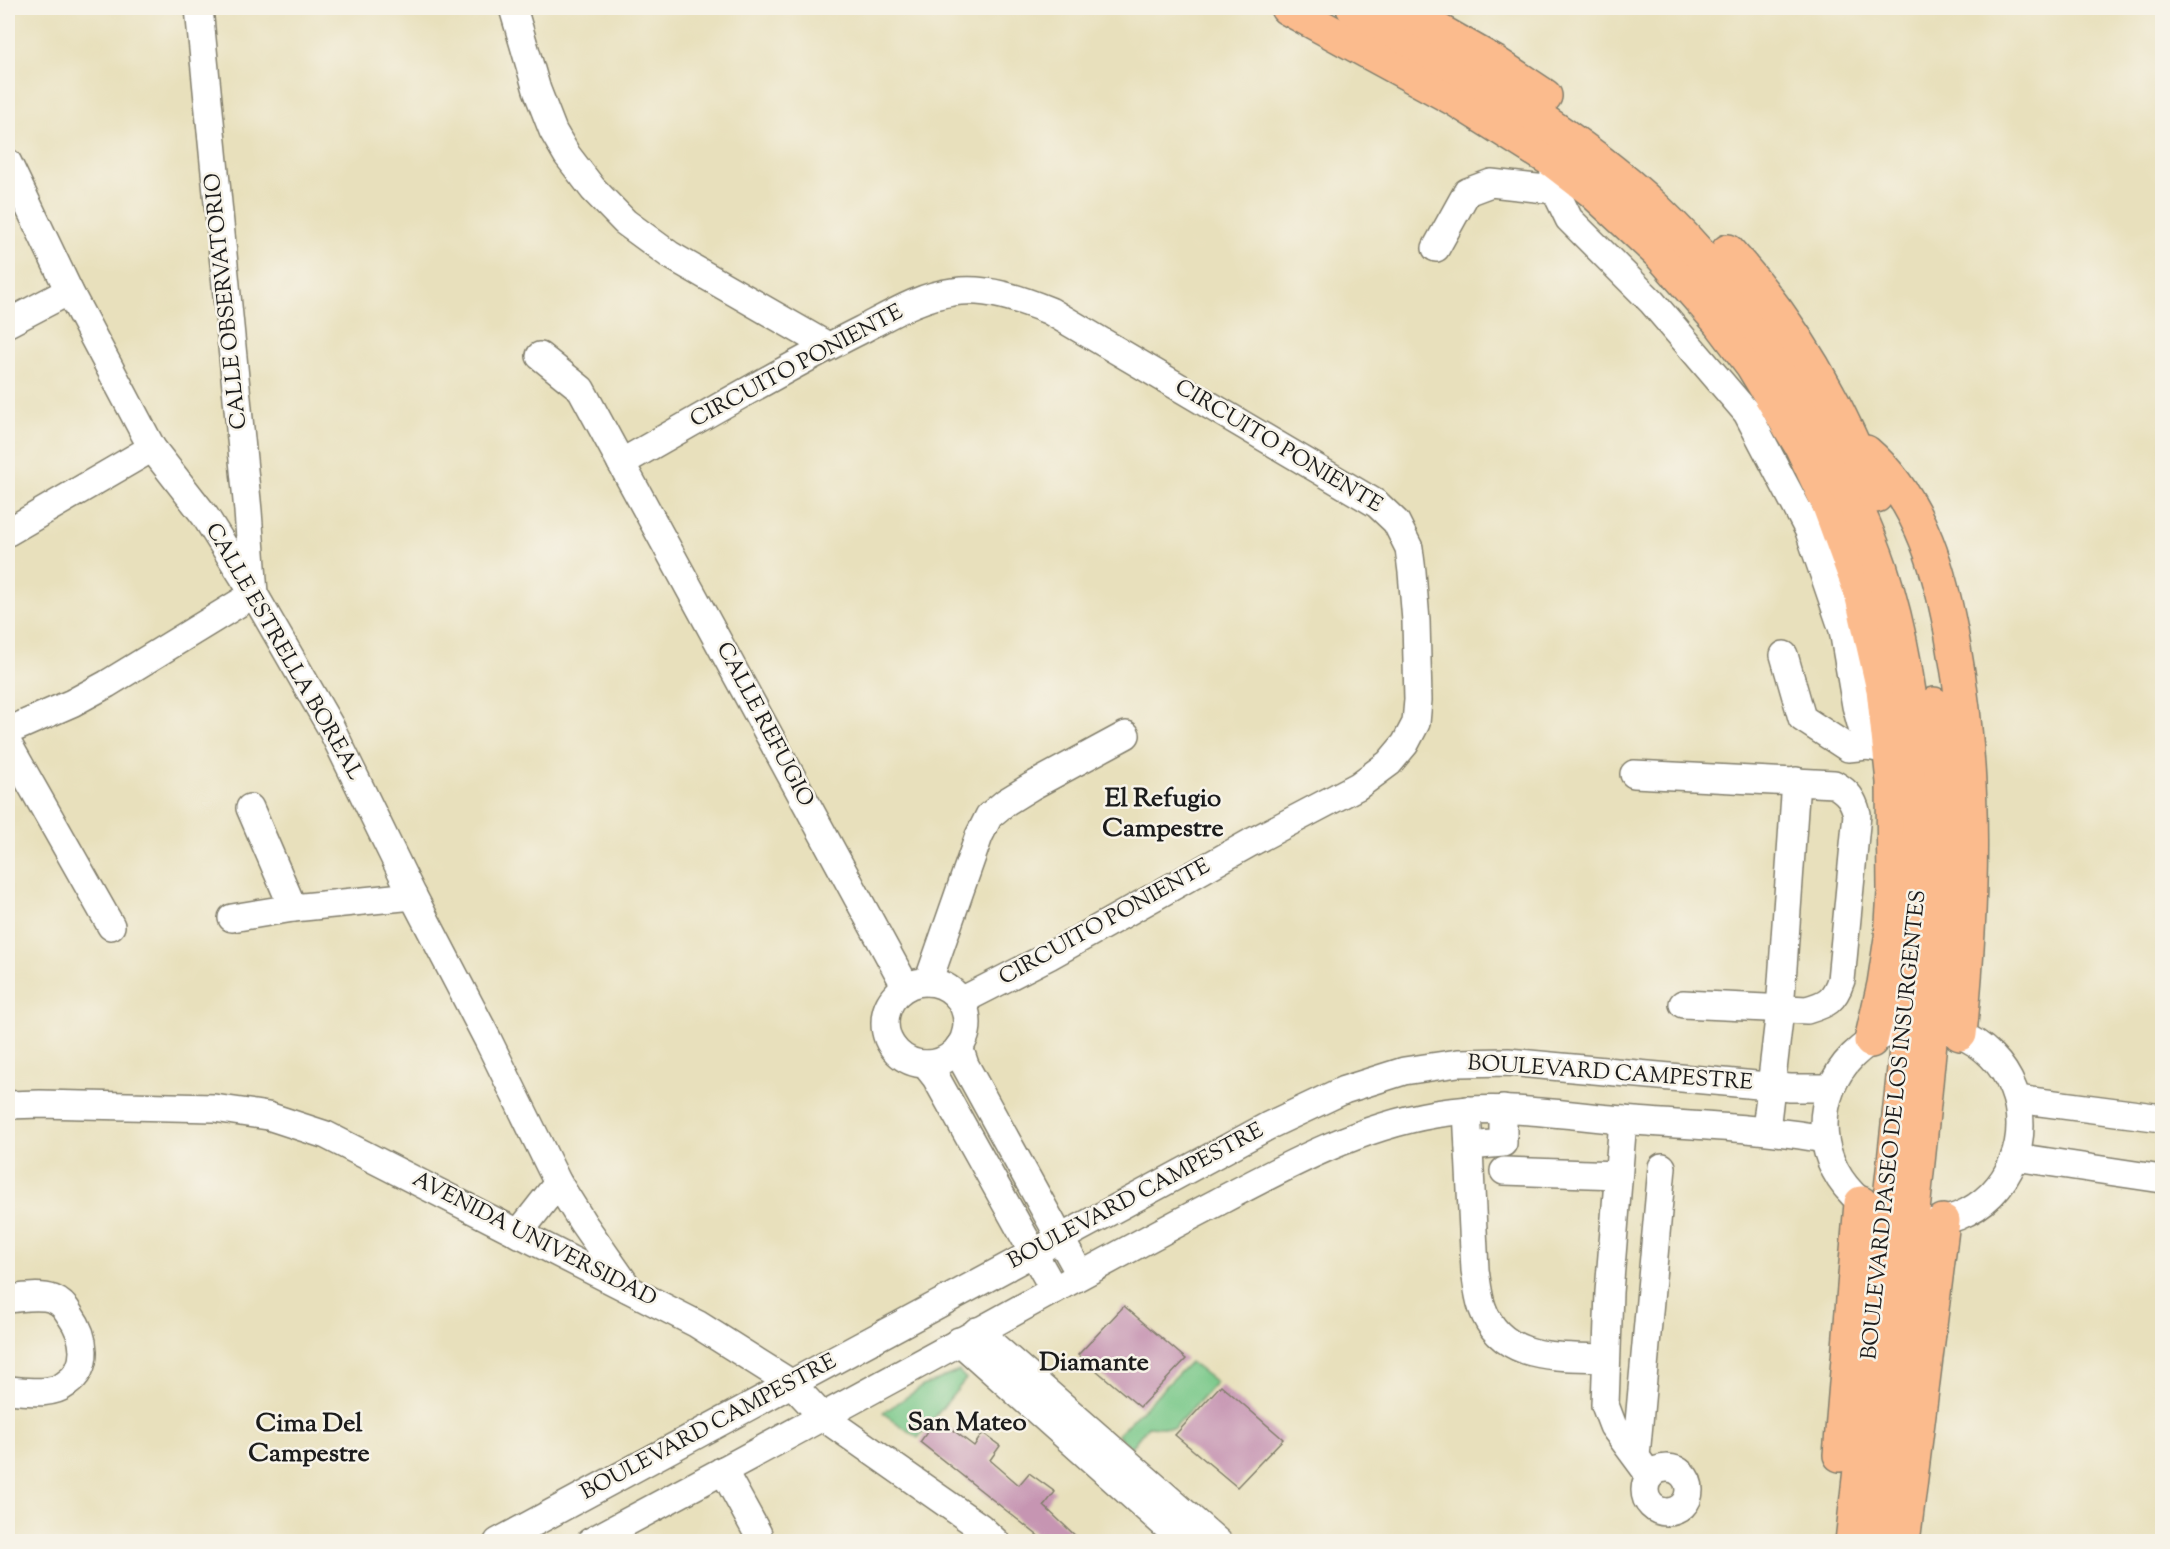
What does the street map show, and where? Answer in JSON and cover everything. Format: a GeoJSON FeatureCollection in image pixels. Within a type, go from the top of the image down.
{"type":"FeatureCollection","features":[{"type":"Feature","properties":{"kind":"main road"},"geometry":{"type":"LineString","coordinates":[[1287,8],[1456,100],[1554,176],[1592,191],[1659,253],[1727,332],[1752,366],[1801,446],[1828,503],[1862,524]]}},
{"type":"Feature","properties":{"kind":"main road","name":"BOULEVARD PASEO DE LOS INSURGENTES"},"geometry":{"type":"LineString","coordinates":[[1353,8],[1534,114],[1626,182],[1681,234],[1731,290],[1765,337],[1793,382],[1843,478],[1880,566],[1905,663],[1919,776],[1918,886],[1933,1029],[1901,1216],[1852,1542]]}},
{"type":"Feature","properties":{"kind":"main road","name":"BOULEVARD PASEO DE LOS INSURGENTES"},"geometry":{"type":"LineString","coordinates":[[1398,8],[1494,62],[1566,110],[1637,162],[1670,192],[1731,255],[1786,325],[1825,387],[1849,436],[1862,524]]}},
{"type":"Feature","properties":{"kind":"main road"},"geometry":{"type":"LineString","coordinates":[[1849,436],[1878,462],[1898,487],[1917,518],[1948,612],[1966,726],[1972,853],[1966,969],[1933,1029]]}},
{"type":"Feature","properties":{"kind":"main road"},"geometry":{"type":"LineString","coordinates":[[1862,524],[1894,509],[1904,510],[1917,518]]}},
{"type":"Feature","properties":{"kind":"main road"},"geometry":{"type":"LineString","coordinates":[[1862,524],[1861,593],[1883,689],[1878,748],[1893,783],[1894,892],[1891,938],[1871,1041]]}},
{"type":"Feature","properties":{"kind":"main road"},"geometry":{"type":"LineString","coordinates":[[1832,1542],[1901,1216]]}},
{"type":"Feature","properties":{"kind":"main road"},"geometry":{"type":"LineString","coordinates":[[1901,1216],[1904,1542]]}},
{"type":"Feature","properties":{"kind":"main road","name":"BOULEVARD PASEO DE LOS INSURGENTES"},"geometry":{"type":"LineString","coordinates":[[1879,1542],[1901,1216]]}},
{"type":"Feature","properties":{"kind":"street","name":"CALLE OBSERVATORIO"},"geometry":{"type":"LineString","coordinates":[[199,8],[254,594]]}},
{"type":"Feature","properties":{"kind":"street"},"geometry":{"type":"LineString","coordinates":[[513,8],[537,90],[553,131],[567,156],[593,189],[625,222],[670,255],[828,346]]}},
{"type":"Feature","properties":{"kind":"street","name":"CALLE ESTRELLA BOREAL"},"geometry":{"type":"LineString","coordinates":[[8,163],[69,291],[152,448],[205,516],[254,594],[330,726],[558,1183],[629,1289]]}},
{"type":"Feature","properties":{"kind":"street"},"geometry":{"type":"LineString","coordinates":[[1436,248],[1467,192],[1491,183],[1554,176],[1569,219],[1652,302],[1747,413],[1809,531],[1843,630],[1856,706],[1878,748],[1848,748],[1802,718],[1784,655]]}},
{"type":"Feature","properties":{"kind":"street"},"geometry":{"type":"LineString","coordinates":[[8,323],[69,291]]}},
{"type":"Feature","properties":{"kind":"street","name":"CIRCUITO PONIENTE"},"geometry":{"type":"LineString","coordinates":[[621,463],[828,346],[922,299],[953,292],[979,291],[1020,299],[1050,311],[1377,504],[1396,522],[1409,548],[1416,621],[1418,700],[1416,723],[1405,744],[1389,763],[1358,786],[1250,843],[1048,956],[961,1001]]}},
{"type":"Feature","properties":{"kind":"street","name":"CALLE REFUGIO"},"geometry":{"type":"LineString","coordinates":[[540,357],[581,389],[917,984]]}},
{"type":"Feature","properties":{"kind":"street"},"geometry":{"type":"LineString","coordinates":[[8,532],[152,448]]}},
{"type":"Feature","properties":{"kind":"street"},"geometry":{"type":"LineString","coordinates":[[8,731],[72,703],[107,684],[254,594]]}},
{"type":"Feature","properties":{"kind":"street"},"geometry":{"type":"LineString","coordinates":[[917,984],[989,816],[1032,786],[1126,735]]}},
{"type":"Feature","properties":{"kind":"street"},"geometry":{"type":"LineString","coordinates":[[8,744],[111,926]]}},
{"type":"Feature","properties":{"kind":"street"},"geometry":{"type":"LineString","coordinates":[[1634,774],[1834,784],[1846,790],[1853,800],[1857,814],[1841,980],[1836,994],[1824,1005],[1807,1010],[1683,1004]]}},
{"type":"Feature","properties":{"kind":"street"},"geometry":{"type":"LineString","coordinates":[[1766,1130],[1780,1010],[1796,781]]}},
{"type":"Feature","properties":{"kind":"street"},"geometry":{"type":"LineString","coordinates":[[250,808],[293,908]]}},
{"type":"Feature","properties":{"kind":"street"},"geometry":{"type":"LineString","coordinates":[[232,918],[293,908],[413,896]]}},
{"type":"Feature","properties":{"kind":"street"},"geometry":{"type":"LineString","coordinates":[[917,984],[941,985],[961,1001],[967,1024],[964,1036],[959,1047],[944,1060],[925,1064],[910,1061],[897,1052],[888,1040],[884,1025],[886,1010],[894,996],[917,984]]}},
{"type":"Feature","properties":{"kind":"street"},"geometry":{"type":"LineString","coordinates":[[1933,1029],[1979,1045],[1996,1060],[2008,1078],[2017,1099],[2021,1128],[2015,1157],[2008,1172],[1988,1198],[1974,1209],[1901,1216],[1850,1193],[1837,1175],[1828,1157],[1824,1139],[1825,1104],[1830,1088],[1847,1061],[1871,1041],[1933,1029]]}},
{"type":"Feature","properties":{"kind":"street"},"geometry":{"type":"LineString","coordinates":[[959,1047],[965,1065],[1080,1274]]}},
{"type":"Feature","properties":{"kind":"street","name":"BOULEVARD CAMPESTRE"},"geometry":{"type":"LineString","coordinates":[[498,1542],[1269,1125],[1344,1090],[1404,1071],[1458,1063],[1508,1062],[1803,1089],[1830,1088]]}},
{"type":"Feature","properties":{"kind":"street"},"geometry":{"type":"LineString","coordinates":[[925,1064],[936,1078],[1054,1290]]}},
{"type":"Feature","properties":{"kind":"street"},"geometry":{"type":"LineString","coordinates":[[2017,1099],[2163,1118]]}},
{"type":"Feature","properties":{"kind":"street","name":"AVENIDA UNIVERSIDAD"},"geometry":{"type":"LineString","coordinates":[[8,1105],[214,1108],[268,1116],[326,1135],[386,1163],[518,1234],[697,1324],[792,1384],[823,1417],[980,1527],[996,1542]]}},
{"type":"Feature","properties":{"kind":"street"},"geometry":{"type":"LineString","coordinates":[[1469,1146],[1503,1143],[1503,1109]]}},
{"type":"Feature","properties":{"kind":"street","name":"BOULEVARD CAMPESTRE"},"geometry":{"type":"LineString","coordinates":[[590,1542],[823,1417],[1080,1274],[1253,1184],[1335,1144],[1392,1125],[1432,1114],[1503,1109],[1766,1130],[1824,1139]]}},
{"type":"Feature","properties":{"kind":"street"},"geometry":{"type":"LineString","coordinates":[[1467,1110],[1475,1270],[1478,1296],[1490,1324],[1505,1342],[1522,1351],[1556,1356],[1606,1358]]}},
{"type":"Feature","properties":{"kind":"street"},"geometry":{"type":"LineString","coordinates":[[1623,1120],[1610,1292],[1605,1405],[1613,1426],[1643,1466],[1650,1298],[1662,1167]]}},
{"type":"Feature","properties":{"kind":"street"},"geometry":{"type":"LineString","coordinates":[[2015,1157],[2163,1179]]}},
{"type":"Feature","properties":{"kind":"street"},"geometry":{"type":"LineString","coordinates":[[1504,1171],[1618,1175]]}},
{"type":"Feature","properties":{"kind":"street"},"geometry":{"type":"LineString","coordinates":[[518,1234],[558,1183]]}},
{"type":"Feature","properties":{"kind":"street"},"geometry":{"type":"LineString","coordinates":[[1610,1292],[1650,1298]]}},
{"type":"Feature","properties":{"kind":"street"},"geometry":{"type":"LineString","coordinates":[[8,1299],[36,1296],[54,1299],[64,1307],[79,1327],[83,1346],[79,1371],[67,1384],[56,1389],[37,1392],[8,1390]]}},
{"type":"Feature","properties":{"kind":"street"},"geometry":{"type":"LineString","coordinates":[[968,1336],[1113,1463],[1218,1542]]}},
{"type":"Feature","properties":{"kind":"street"},"geometry":{"type":"LineString","coordinates":[[1113,1463],[1184,1542]]}},
{"type":"Feature","properties":{"kind":"street"},"geometry":{"type":"LineString","coordinates":[[723,1470],[758,1534]]}},
{"type":"Feature","properties":{"kind":"green space"},"geometry":{"type":"Polygon","coordinates":[[[1190,1362],[1216,1382],[1174,1428],[1148,1426],[1131,1447],[1117,1435],[1190,1362]]]}},
{"type":"Feature","properties":{"kind":"green space"},"geometry":{"type":"Polygon","coordinates":[[[959,1371],[966,1379],[918,1438],[883,1413],[923,1386],[959,1371]]]}},
{"type":"Feature","properties":{"kind":"building"},"geometry":{"type":"Polygon","coordinates":[[[1124,1306],[1186,1359],[1140,1407],[1078,1355],[1124,1306]]]}},
{"type":"Feature","properties":{"kind":"building"},"geometry":{"type":"Polygon","coordinates":[[[1221,1385],[1283,1439],[1237,1487],[1175,1435],[1221,1385]]]}},
{"type":"Feature","properties":{"kind":"building"},"geometry":{"type":"Polygon","coordinates":[[[937,1418],[974,1446],[983,1433],[1000,1446],[990,1460],[1019,1485],[1029,1473],[1055,1492],[1044,1506],[1082,1542],[1046,1542],[920,1442],[937,1418]]]}},
{"type":"Feature","properties":{"kind":"district","name":"El Refugio Campestre"},"geometry":{"type":"Point","coordinates":[1163,814]}},
{"type":"Feature","properties":{"kind":"district","name":"Diamante"},"geometry":{"type":"Point","coordinates":[1094,1363]}},
{"type":"Feature","properties":{"kind":"district","name":"San Mateo"},"geometry":{"type":"Point","coordinates":[967,1423]}},
{"type":"Feature","properties":{"kind":"district","name":"Cima Del Campestre"},"geometry":{"type":"Point","coordinates":[309,1439]}}]}
